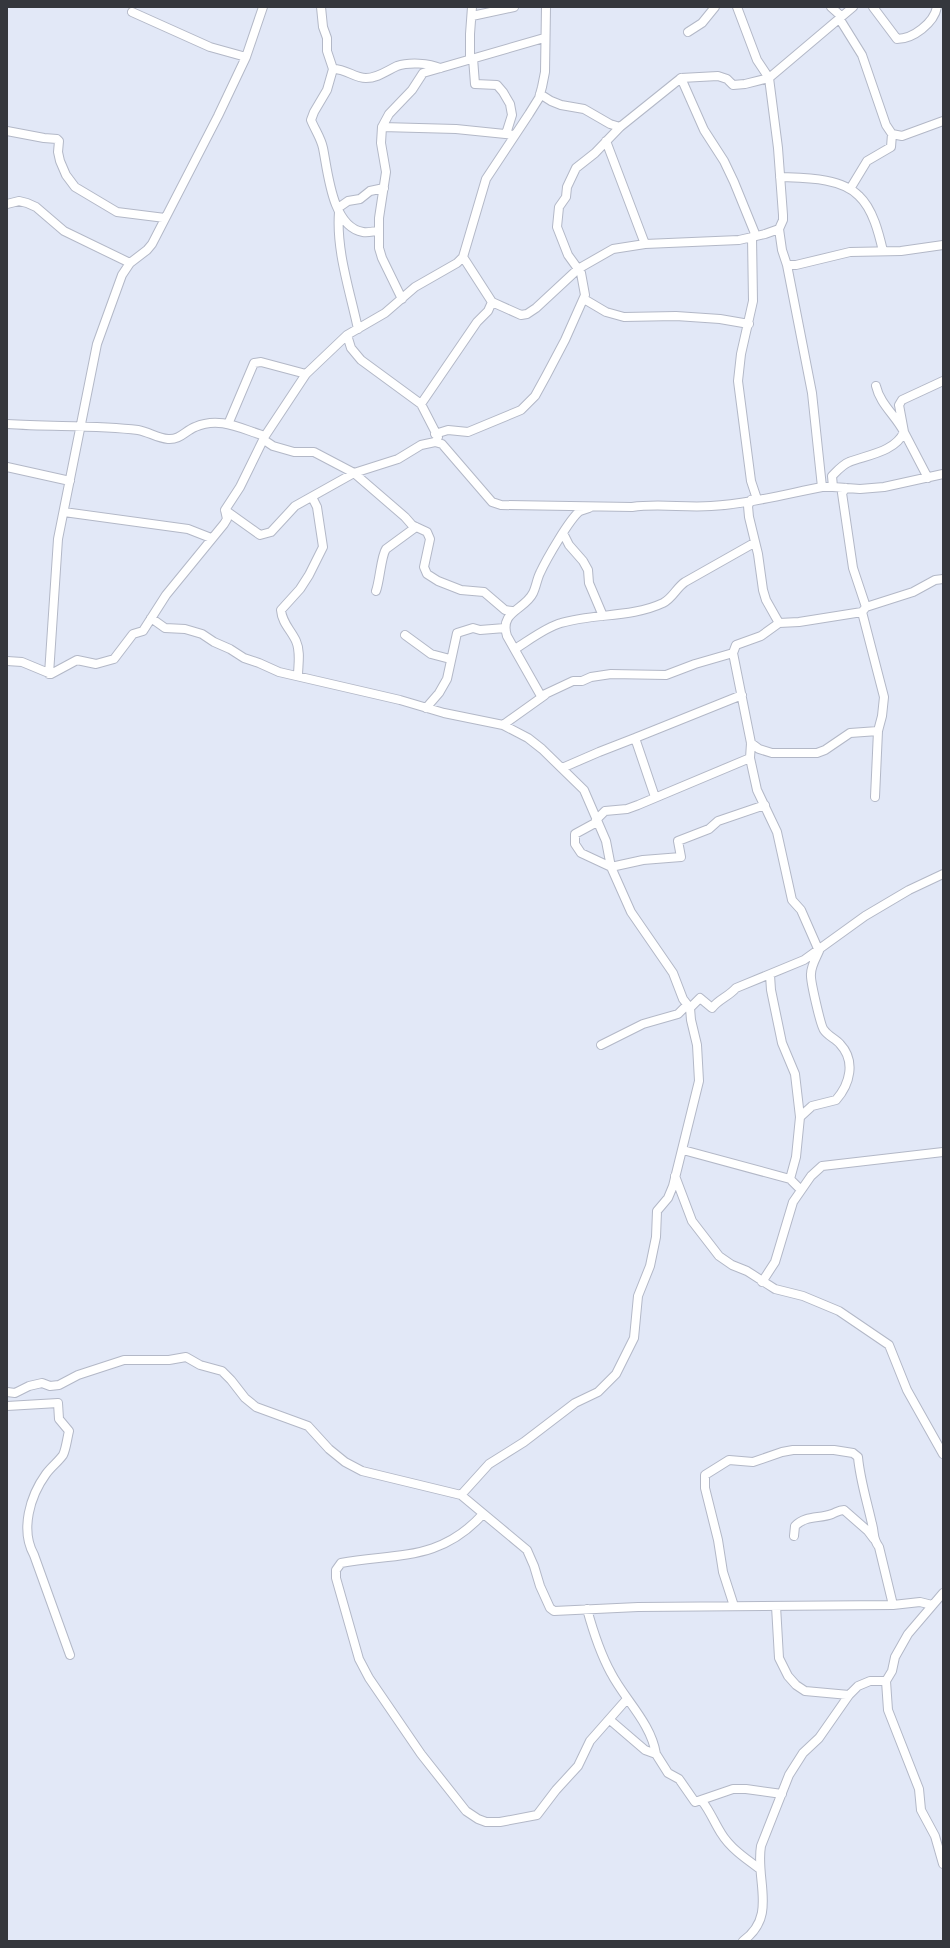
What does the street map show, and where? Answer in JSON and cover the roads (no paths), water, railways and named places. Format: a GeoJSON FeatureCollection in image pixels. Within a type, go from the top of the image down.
{"type":"FeatureCollection","features":[{"type":"Feature","properties":{"kind":"street"},"geometry":{"type":"LineString","coordinates":[[49,674],[58,539],[97,344],[122,275],[130,263],[147,250],[165,218],[218,116],[246,57],[263,7]]}},
{"type":"Feature","properties":{"kind":"street"},"geometry":{"type":"LineString","coordinates":[[322,7],[323,27],[327,38],[327,51],[334,69],[327,90],[311,120],[319,134],[323,147],[327,174],[339,210],[344,220],[352,228],[362,232],[378,230]]}},
{"type":"Feature","properties":{"kind":"street"},"geometry":{"type":"LineString","coordinates":[[472,7],[470,34],[475,84],[497,86],[500,88],[510,104],[512,116],[510,134]]}},
{"type":"Feature","properties":{"kind":"street"},"geometry":{"type":"LineString","coordinates":[[472,16],[514,7]]}},
{"type":"Feature","properties":{"kind":"street"},"geometry":{"type":"LineString","coordinates":[[7,661],[22,662],[49,674],[53,674],[64,666],[77,660],[96,664],[114,659],[126,640],[135,633],[143,631],[166,595],[227,519],[225,510],[240,487],[264,438],[306,374],[348,335],[385,313],[415,287],[457,263],[463,257],[486,179],[510,134],[540,94],[545,72],[544,38],[546,7]]}},
{"type":"Feature","properties":{"kind":"street"},"geometry":{"type":"LineString","coordinates":[[688,32],[702,22],[715,7]]}},
{"type":"Feature","properties":{"kind":"street"},"geometry":{"type":"LineString","coordinates":[[737,7],[757,60],[769,78],[778,148],[783,220],[779,229],[782,250],[787,265],[812,393],[822,487]]}},
{"type":"Feature","properties":{"kind":"street"},"geometry":{"type":"LineString","coordinates":[[831,7],[840,17],[862,55],[886,125],[892,134],[891,147],[867,161],[850,190]]}},
{"type":"Feature","properties":{"kind":"street"},"geometry":{"type":"LineString","coordinates":[[225,510],[260,535],[265,535],[271,532],[295,506],[354,474],[398,459],[448,430],[468,432],[515,413],[526,406],[535,396],[546,376],[584,299],[584,286],[578,269],[568,255],[557,227],[558,211],[566,197],[567,187],[576,168],[596,153],[620,127],[681,78],[718,76],[727,79],[733,84],[739,84],[769,78],[853,7]]}},
{"type":"Feature","properties":{"kind":"street"},"geometry":{"type":"LineString","coordinates":[[872,7],[897,39],[904,39],[926,26],[934,17],[937,7]]}},
{"type":"Feature","properties":{"kind":"street"},"geometry":{"type":"LineString","coordinates":[[132,12],[149,21],[210,47],[246,57]]}},
{"type":"Feature","properties":{"kind":"street"},"geometry":{"type":"LineString","coordinates":[[402,299],[382,258],[379,248],[378,230],[386,172],[381,143],[382,127],[389,114],[412,90],[423,73],[544,38]]}},
{"type":"Feature","properties":{"kind":"street"},"geometry":{"type":"LineString","coordinates":[[334,69],[343,69],[364,78],[376,77],[397,66],[406,64],[432,64],[440,68]]}},
{"type":"Feature","properties":{"kind":"street"},"geometry":{"type":"LineString","coordinates":[[681,78],[704,130],[724,161],[734,182],[754,236],[754,284],[749,324],[741,354],[738,380],[750,481],[754,499]]}},
{"type":"Feature","properties":{"kind":"street"},"geometry":{"type":"LineString","coordinates":[[540,94],[561,105],[584,109],[610,124],[620,127]]}},
{"type":"Feature","properties":{"kind":"street"},"geometry":{"type":"LineString","coordinates":[[892,134],[902,136],[943,121]]}},
{"type":"Feature","properties":{"kind":"street"},"geometry":{"type":"LineString","coordinates":[[382,127],[456,129],[510,134]]}},
{"type":"Feature","properties":{"kind":"street"},"geometry":{"type":"LineString","coordinates":[[7,131],[57,139],[59,144],[58,152],[66,175],[75,188],[106,207],[117,212],[165,218]]}},
{"type":"Feature","properties":{"kind":"street"},"geometry":{"type":"LineString","coordinates":[[606,141],[645,244]]}},
{"type":"Feature","properties":{"kind":"street"},"geometry":{"type":"LineString","coordinates":[[780,177],[815,178],[850,190],[860,196],[876,227],[883,251]]}},
{"type":"Feature","properties":{"kind":"street"},"geometry":{"type":"LineString","coordinates":[[358,329],[342,257],[338,222],[339,210],[348,201],[360,199],[370,191],[384,188]]}},
{"type":"Feature","properties":{"kind":"street"},"geometry":{"type":"LineString","coordinates":[[7,204],[19,201],[28,203],[64,231],[130,263]]}},
{"type":"Feature","properties":{"kind":"street"},"geometry":{"type":"LineString","coordinates":[[463,257],[492,302],[513,313],[521,315],[527,314],[545,301],[578,269],[613,249],[645,244],[738,240],[779,229]]}},
{"type":"Feature","properties":{"kind":"street"},"geometry":{"type":"LineString","coordinates":[[787,265],[796,265],[850,252],[901,251],[943,246]]}},
{"type":"Feature","properties":{"kind":"street"},"geometry":{"type":"LineString","coordinates":[[584,299],[606,312],[624,317],[676,316],[720,319],[749,324]]}},
{"type":"Feature","properties":{"kind":"street"},"geometry":{"type":"LineString","coordinates":[[421,404],[477,322],[488,311],[492,302]]}},
{"type":"Feature","properties":{"kind":"street"},"geometry":{"type":"LineString","coordinates":[[348,335],[355,354],[421,404],[429,416],[435,438],[442,444],[492,502],[501,505],[632,507],[652,504],[676,508],[711,506],[822,487],[833,486],[860,490],[884,487],[943,474]]}},
{"type":"Feature","properties":{"kind":"street"},"geometry":{"type":"LineString","coordinates":[[229,422],[254,363],[261,362],[306,374]]}},
{"type":"Feature","properties":{"kind":"street"},"geometry":{"type":"LineString","coordinates":[[833,486],[832,476],[839,469],[848,463],[869,457],[900,440],[904,432],[900,403],[943,381]]}},
{"type":"Feature","properties":{"kind":"street"},"geometry":{"type":"LineString","coordinates":[[876,386],[879,397],[897,418],[928,478]]}},
{"type":"Feature","properties":{"kind":"street"},"geometry":{"type":"LineString","coordinates":[[7,424],[139,430],[171,439],[181,436],[198,426],[229,422],[264,438],[272,446],[294,452],[314,452],[354,474],[416,527],[427,532],[430,539],[424,567],[427,574],[438,581],[462,590],[484,592],[505,610],[512,611],[523,605],[533,594],[544,564],[563,533],[579,512],[596,506]]}},
{"type":"Feature","properties":{"kind":"street"},"geometry":{"type":"LineString","coordinates":[[7,467],[70,481]]}},
{"type":"Feature","properties":{"kind":"street"},"geometry":{"type":"LineString","coordinates":[[846,488],[842,493],[853,568],[884,697],[882,716],[878,731],[875,797]]}},
{"type":"Feature","properties":{"kind":"street"},"geometry":{"type":"LineString","coordinates":[[298,676],[298,648],[296,641],[282,619],[281,610],[300,589],[323,547],[317,507],[312,497]]}},
{"type":"Feature","properties":{"kind":"street"},"geometry":{"type":"LineString","coordinates":[[754,499],[748,506],[754,543],[758,554],[766,600],[779,623]]}},
{"type":"Feature","properties":{"kind":"street"},"geometry":{"type":"LineString","coordinates":[[64,512],[188,529],[211,538]]}},
{"type":"Feature","properties":{"kind":"street"},"geometry":{"type":"LineString","coordinates":[[376,591],[381,574],[383,553],[386,549],[416,527]]}},
{"type":"Feature","properties":{"kind":"street"},"geometry":{"type":"LineString","coordinates":[[563,533],[569,546],[583,561],[588,570],[589,583],[603,616]]}},
{"type":"Feature","properties":{"kind":"street"},"geometry":{"type":"LineString","coordinates":[[515,648],[560,623],[636,612],[664,602],[672,597],[680,585],[754,543]]}},
{"type":"Feature","properties":{"kind":"street"},"geometry":{"type":"LineString","coordinates":[[800,1117],[812,1106],[836,1100],[846,1085],[849,1072],[849,1062],[846,1051],[838,1042],[823,1030],[811,980],[812,968],[819,950],[801,910],[792,900],[777,832],[757,790],[750,758],[751,743],[733,654],[736,645],[761,636],[779,623],[799,622],[864,610],[913,592],[935,580],[943,579]]}},
{"type":"Feature","properties":{"kind":"street"},"geometry":{"type":"LineString","coordinates":[[512,611],[505,628],[507,636],[515,648],[539,694],[545,695]]}},
{"type":"Feature","properties":{"kind":"street"},"geometry":{"type":"LineString","coordinates":[[151,618],[165,628],[185,629],[202,634],[214,642],[230,648],[248,659],[259,662],[279,672],[503,725],[528,738],[584,790],[606,841],[611,867],[631,912],[673,973],[689,1007],[697,1045],[699,1082],[683,1150],[668,1198],[657,1211],[656,1237],[650,1266],[638,1296],[634,1338],[616,1374],[598,1392],[575,1403],[524,1442],[489,1464],[461,1495]]}},
{"type":"Feature","properties":{"kind":"street"},"geometry":{"type":"LineString","coordinates":[[426,708],[439,693],[447,679],[450,659],[457,633],[473,628],[480,630],[505,628]]}},
{"type":"Feature","properties":{"kind":"street"},"geometry":{"type":"LineString","coordinates":[[406,635],[431,654],[450,659]]}},
{"type":"Feature","properties":{"kind":"street"},"geometry":{"type":"LineString","coordinates":[[503,725],[545,695],[571,682],[611,674],[666,675],[695,664],[733,654]]}},
{"type":"Feature","properties":{"kind":"street"},"geometry":{"type":"LineString","coordinates":[[562,768],[742,695]]}},
{"type":"Feature","properties":{"kind":"street"},"geometry":{"type":"LineString","coordinates":[[751,743],[759,749],[772,753],[817,753],[825,750],[850,733],[878,731]]}},
{"type":"Feature","properties":{"kind":"street"},"geometry":{"type":"LineString","coordinates":[[634,738],[655,796]]}},
{"type":"Feature","properties":{"kind":"street"},"geometry":{"type":"LineString","coordinates":[[750,758],[655,796],[627,809],[605,811],[597,821],[575,834],[575,844],[581,853],[611,867],[643,860],[681,857],[678,841],[709,829],[718,821],[765,805]]}},
{"type":"Feature","properties":{"kind":"street"},"geometry":{"type":"LineString","coordinates":[[601,1045],[643,1024],[678,1014],[700,998],[712,1008],[719,1000],[728,997],[736,988],[804,960],[865,916],[909,890],[943,874]]}},
{"type":"Feature","properties":{"kind":"street"},"geometry":{"type":"LineString","coordinates":[[770,975],[771,990],[782,1043],[795,1074],[800,1117],[796,1157],[790,1179]]}},
{"type":"Feature","properties":{"kind":"street"},"geometry":{"type":"LineString","coordinates":[[683,1150],[790,1179],[800,1188]]}},
{"type":"Feature","properties":{"kind":"street"},"geometry":{"type":"LineString","coordinates":[[762,1282],[775,1262],[787,1223],[789,1211],[800,1188],[811,1176],[826,1164],[943,1152]]}},
{"type":"Feature","properties":{"kind":"street"},"geometry":{"type":"LineString","coordinates":[[675,1176],[692,1221],[711,1247],[732,1265],[747,1271],[775,1289],[803,1296],[839,1311],[889,1345],[907,1390],[943,1454]]}},
{"type":"Feature","properties":{"kind":"street"},"geometry":{"type":"LineString","coordinates":[[7,1392],[15,1393],[29,1386],[42,1383],[50,1386],[59,1385],[78,1375],[124,1360],[169,1360],[186,1357],[200,1366],[222,1371],[232,1380],[245,1398],[256,1407],[308,1426],[329,1449],[345,1462],[362,1470],[461,1495],[482,1515],[527,1550],[540,1586],[550,1608],[554,1611],[638,1607],[893,1605],[920,1602],[932,1604]]}},
{"type":"Feature","properties":{"kind":"street"},"geometry":{"type":"LineString","coordinates":[[7,1406],[58,1403],[59,1419],[69,1431],[63,1455],[46,1474],[37,1490],[27,1516],[28,1546],[34,1555],[70,1655]]}},
{"type":"Feature","properties":{"kind":"street"},"geometry":{"type":"LineString","coordinates":[[734,1606],[723,1572],[718,1540],[704,1482],[705,1475],[725,1461],[734,1459],[753,1462],[782,1452],[793,1450],[834,1450],[852,1452],[858,1457],[863,1493],[874,1528],[874,1539]]}},
{"type":"Feature","properties":{"kind":"street"},"geometry":{"type":"LineString","coordinates":[[794,1536],[795,1526],[798,1524],[810,1518],[844,1510],[868,1531],[874,1539],[878,1547],[893,1605]]}},
{"type":"Feature","properties":{"kind":"street"},"geometry":{"type":"LineString","coordinates":[[482,1515],[469,1530],[434,1549],[414,1554],[341,1563],[336,1570],[336,1578],[359,1659],[379,1694],[420,1754],[466,1811],[471,1815],[486,1822],[510,1821],[537,1814],[578,1766],[590,1742],[627,1699]]}},
{"type":"Feature","properties":{"kind":"street"},"geometry":{"type":"LineString","coordinates":[[943,1593],[932,1604],[908,1634],[895,1657],[892,1671],[886,1681],[888,1710],[919,1789],[921,1810],[935,1836],[943,1864]]}},
{"type":"Feature","properties":{"kind":"street"},"geometry":{"type":"LineString","coordinates":[[776,1606],[778,1658],[788,1676],[796,1685],[805,1691],[849,1695]]}},
{"type":"Feature","properties":{"kind":"street"},"geometry":{"type":"LineString","coordinates":[[587,1609],[595,1639],[611,1673],[650,1733],[656,1754],[668,1773],[678,1779],[693,1801],[702,1801],[733,1789],[746,1789],[782,1794]]}},
{"type":"Feature","properties":{"kind":"street"},"geometry":{"type":"LineString","coordinates":[[743,1941],[753,1933],[762,1916],[764,1902],[760,1869],[761,1846],[794,1765],[803,1753],[819,1738],[849,1695],[858,1686],[870,1681],[886,1681]]}},
{"type":"Feature","properties":{"kind":"street"},"geometry":{"type":"LineString","coordinates":[[610,1720],[645,1750],[656,1754]]}},
{"type":"Feature","properties":{"kind":"street"},"geometry":{"type":"LineString","coordinates":[[702,1801],[730,1844],[760,1869]]}}]}
